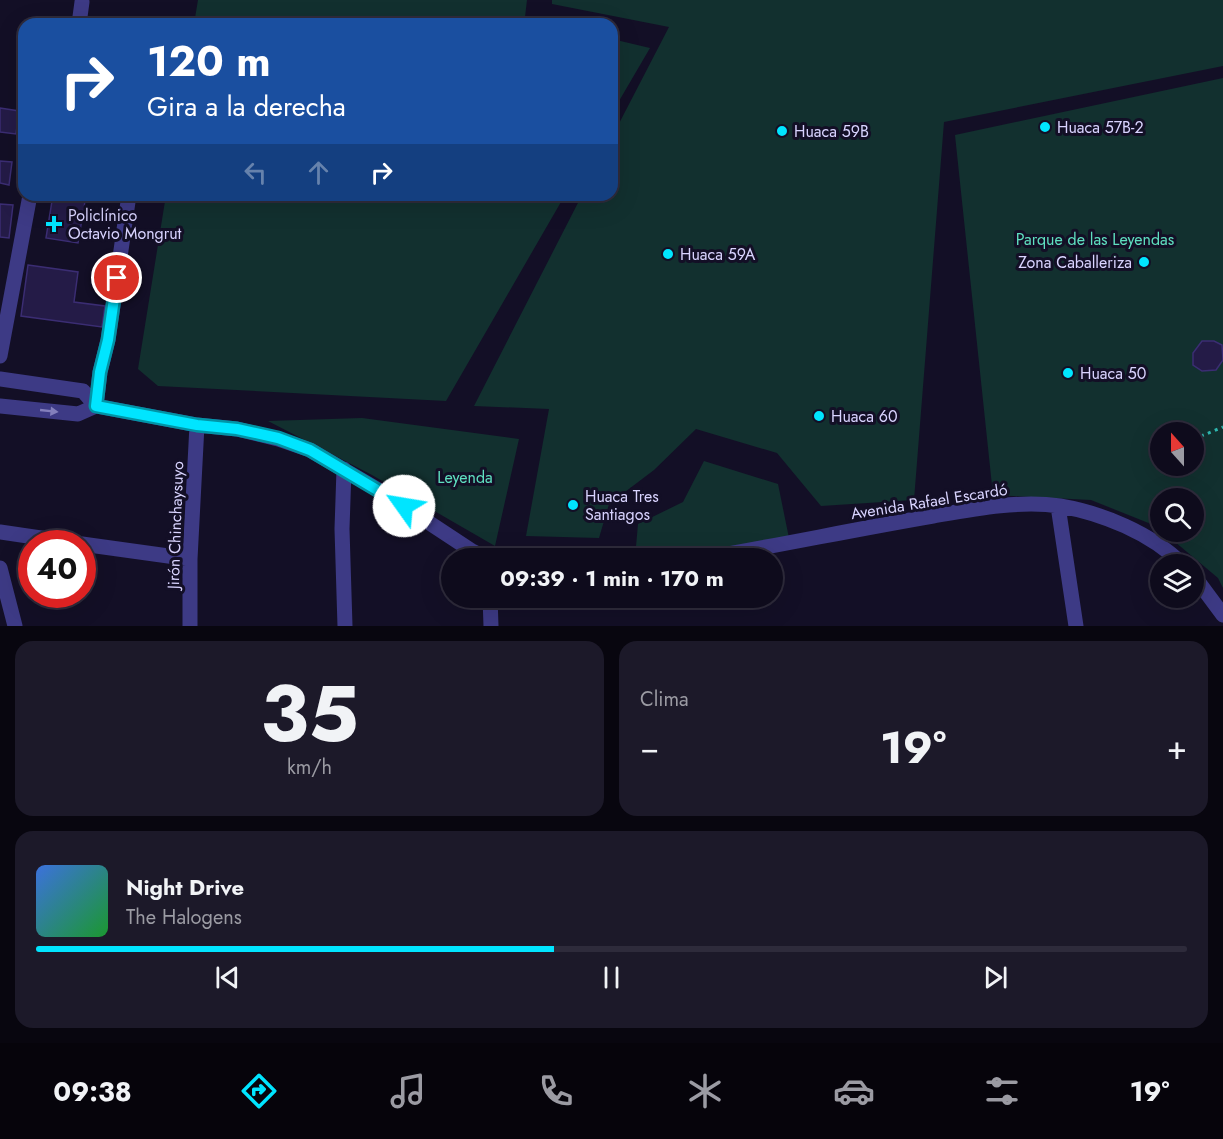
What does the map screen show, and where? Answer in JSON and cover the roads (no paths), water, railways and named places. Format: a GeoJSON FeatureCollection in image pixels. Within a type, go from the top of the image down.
{"type":"FeatureCollection","features":[{"type":"Feature","properties":{"kind":"street"},"geometry":{"type":"LineString","coordinates":[[80,18],[82,2]]}},
{"type":"Feature","properties":{"kind":"street"},"geometry":{"type":"LineString","coordinates":[[0,356],[2,328],[29,201]]}},
{"type":"Feature","properties":{"kind":"street"},"geometry":{"type":"LineString","coordinates":[[96,406],[128,201]]}},
{"type":"Feature","properties":{"kind":"street"},"geometry":{"type":"LineString","coordinates":[[0,379],[83,391],[96,406]]}},
{"type":"Feature","properties":{"kind":"street"},"geometry":{"type":"LineString","coordinates":[[0,406],[78,414],[96,406],[278,438],[310,450],[344,469],[467,548]]}},
{"type":"Feature","properties":{"kind":"street","name":"Jirón Chinchaysuyo"},"geometry":{"type":"LineString","coordinates":[[190,626],[190,559],[197,425]]}},
{"type":"Feature","properties":{"kind":"street"},"geometry":{"type":"LineString","coordinates":[[344,469],[342,530],[345,626]]}},
{"type":"Feature","properties":{"kind":"street","name":"Avenida Rafael Escardó"},"geometry":{"type":"LineString","coordinates":[[761,548],[966,511],[1015,505],[1058,506],[1088,513],[1149,539],[1171,554]]}},
{"type":"Feature","properties":{"kind":"street"},"geometry":{"type":"LineString","coordinates":[[1058,506],[1076,626]]}},
{"type":"Feature","properties":{"kind":"street"},"geometry":{"type":"LineString","coordinates":[[0,532],[18,535]]}},
{"type":"Feature","properties":{"kind":"street"},"geometry":{"type":"LineString","coordinates":[[96,546],[190,559]]}},
{"type":"Feature","properties":{"kind":"street"},"geometry":{"type":"LineString","coordinates":[[0,568],[2,585],[15,626]]}},
{"type":"Feature","properties":{"kind":"street"},"geometry":{"type":"LineString","coordinates":[[1204,589],[1223,615]]}},
{"type":"Feature","properties":{"kind":"street"},"geometry":{"type":"LineString","coordinates":[[490,608],[491,626]]}},
{"type":"Feature","properties":{"kind":"place","name":"Huaca 57B-2"},"geometry":{"type":"Point","coordinates":[1045,127]}},
{"type":"Feature","properties":{"kind":"place","name":"Huaca 59B"},"geometry":{"type":"Point","coordinates":[782,131]}},
{"type":"Feature","properties":{"kind":"place","name":"Policlínico Octavio Mongrut"},"geometry":{"type":"Point","coordinates":[54,224]}},
{"type":"Feature","properties":{"kind":"place","name":"Huaca 59A"},"geometry":{"type":"Point","coordinates":[668,254]}},
{"type":"Feature","properties":{"kind":"place","name":"Zona Caballeriza"},"geometry":{"type":"Point","coordinates":[1144,262]}},
{"type":"Feature","properties":{"kind":"place","name":"Huaca 50"},"geometry":{"type":"Point","coordinates":[1068,373]}},
{"type":"Feature","properties":{"kind":"place","name":"Huaca 60"},"geometry":{"type":"Point","coordinates":[819,416]}},
{"type":"Feature","properties":{"kind":"place","name":"Huaca Tres Santiagos"},"geometry":{"type":"Point","coordinates":[573,505]}},
{"type":"Feature","properties":{"kind":"park label","name":"Parque de las Leyendas"},"geometry":{"type":"Point","coordinates":[1095,239]}},
{"type":"Feature","properties":{"kind":"park label","name":"Leyenda"},"geometry":{"type":"Point","coordinates":[465,477]}}]}
